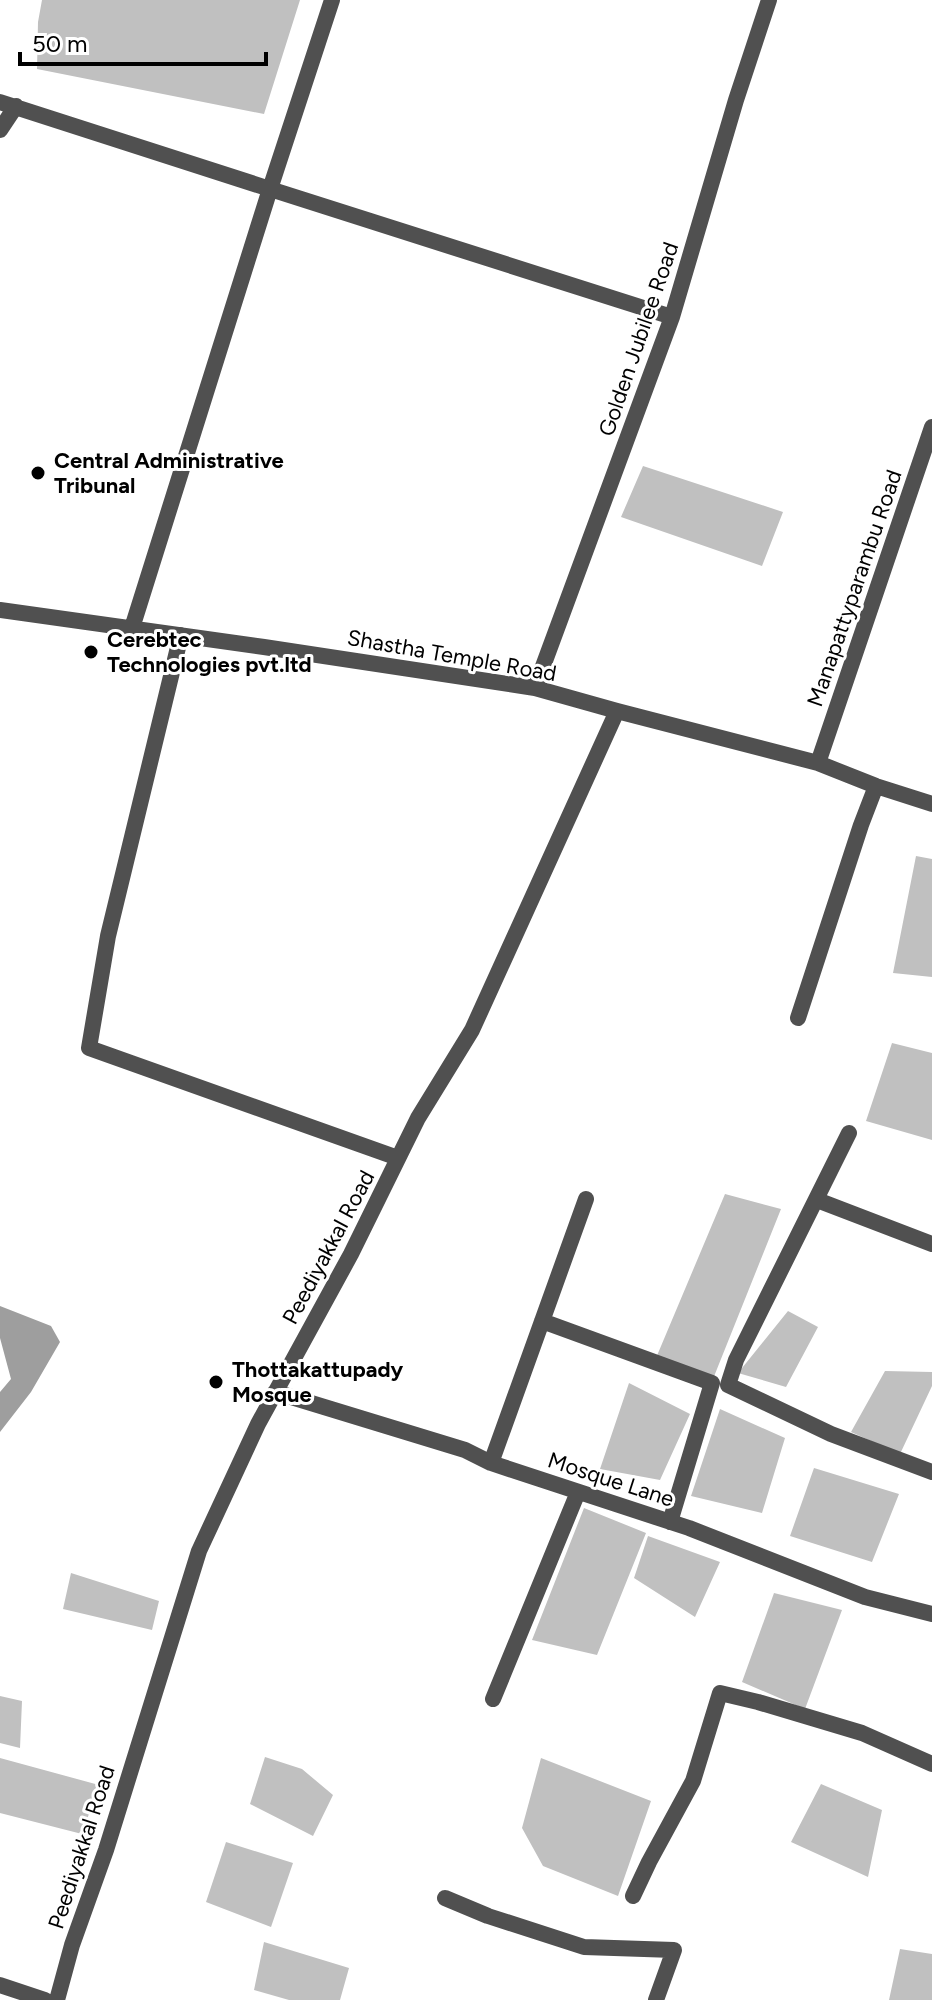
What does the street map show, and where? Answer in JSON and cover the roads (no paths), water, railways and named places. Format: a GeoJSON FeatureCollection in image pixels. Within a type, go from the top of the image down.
{"type":"FeatureCollection","features":[{"type":"Feature","properties":{"kind":"street"},"geometry":{"type":"LineString","coordinates":[[132,628],[332,0]]}},
{"type":"Feature","properties":{"kind":"street","name":"Golden Jubilee Road"},"geometry":{"type":"LineString","coordinates":[[535,688],[672,317],[769,0]]}},
{"type":"Feature","properties":{"kind":"street"},"geometry":{"type":"LineString","coordinates":[[0,130],[6,104],[672,317]]}},
{"type":"Feature","properties":{"kind":"street","name":"Manapattyparambu Road"},"geometry":{"type":"LineString","coordinates":[[818,763],[932,427]]}},
{"type":"Feature","properties":{"kind":"street","name":"Shastha Temple Road"},"geometry":{"type":"LineString","coordinates":[[0,610],[535,688],[818,763],[932,804]]}},
{"type":"Feature","properties":{"kind":"street"},"geometry":{"type":"LineString","coordinates":[[181,635],[108,936],[89,1048],[398,1158]]}},
{"type":"Feature","properties":{"kind":"street","name":"Peediyakkal Road"},"geometry":{"type":"LineString","coordinates":[[57,2000],[199,1551],[258,1424],[351,1254],[418,1118],[472,1030],[617,711]]}},
{"type":"Feature","properties":{"kind":"street"},"geometry":{"type":"LineString","coordinates":[[798,1018],[876,786]]}},
{"type":"Feature","properties":{"kind":"street"},"geometry":{"type":"LineString","coordinates":[[849,1133],[736,1360],[728,1385],[831,1434],[932,1472]]}},
{"type":"Feature","properties":{"kind":"street"},"geometry":{"type":"LineString","coordinates":[[491,1463],[586,1199]]}},
{"type":"Feature","properties":{"kind":"street"},"geometry":{"type":"LineString","coordinates":[[817,1200],[932,1244]]}},
{"type":"Feature","properties":{"kind":"street"},"geometry":{"type":"LineString","coordinates":[[542,1321],[712,1383],[670,1522]]}},
{"type":"Feature","properties":{"kind":"street","name":"Mosque Lane"},"geometry":{"type":"LineString","coordinates":[[275,1392],[465,1450],[491,1463],[670,1522],[865,1597],[932,1614]]}},
{"type":"Feature","properties":{"kind":"street"},"geometry":{"type":"LineString","coordinates":[[493,1699],[578,1492]]}},
{"type":"Feature","properties":{"kind":"street"},"geometry":{"type":"LineString","coordinates":[[633,1896],[693,1781],[720,1693],[862,1733],[932,1764]]}},
{"type":"Feature","properties":{"kind":"street"},"geometry":{"type":"LineString","coordinates":[[445,1898],[488,1916],[584,1947],[674,1950],[656,2000]]}},
{"type":"Feature","properties":{"kind":"street"},"geometry":{"type":"LineString","coordinates":[[0,1985],[45,2000]]}},
{"type":"Feature","properties":{"kind":"place","name":"Central Administrative Tribunal"},"geometry":{"type":"Point","coordinates":[38,473]}},
{"type":"Feature","properties":{"kind":"place","name":"Cerebtec Technologies pvt.ltd"},"geometry":{"type":"Point","coordinates":[91,652]}},
{"type":"Feature","properties":{"kind":"place","name":"Thottakattupady Mosque"},"geometry":{"type":"Point","coordinates":[216,1382]}}]}
